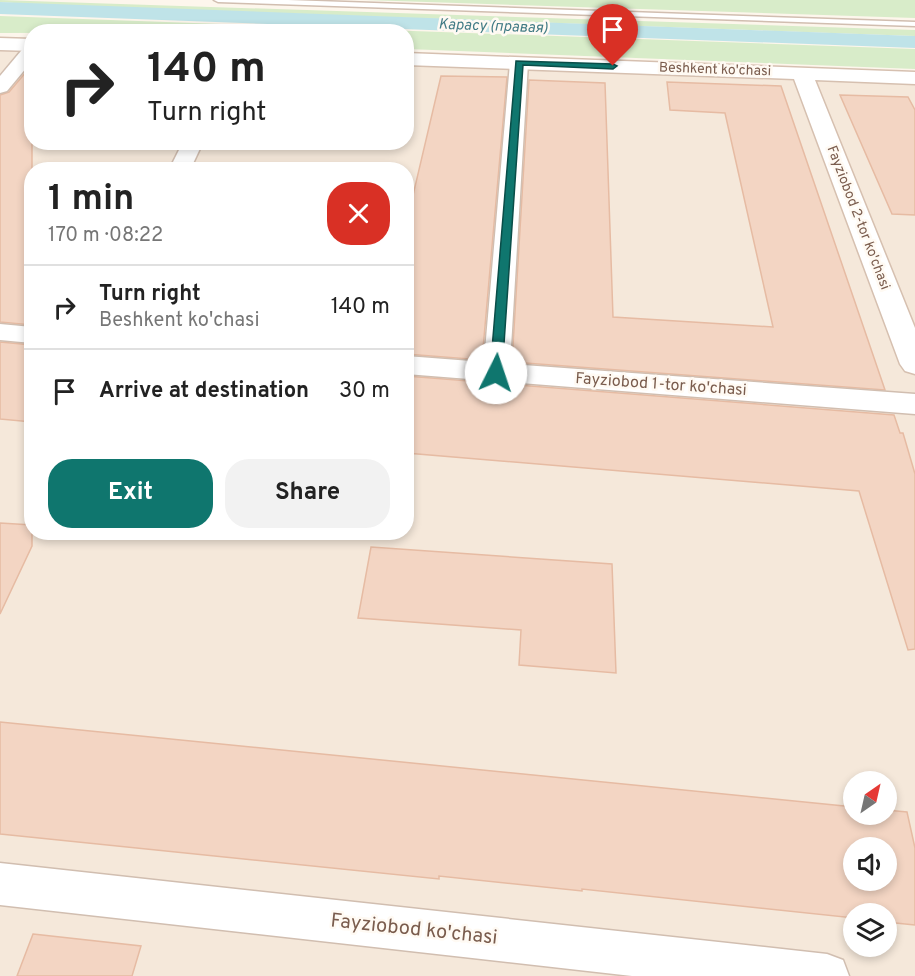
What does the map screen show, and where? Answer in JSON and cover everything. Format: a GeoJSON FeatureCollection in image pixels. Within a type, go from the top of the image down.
{"type":"FeatureCollection","features":[{"type":"Feature","properties":{"kind":"street"},"geometry":{"type":"LineString","coordinates":[[0,44],[24,46]]}},
{"type":"Feature","properties":{"kind":"street"},"geometry":{"type":"LineString","coordinates":[[0,87],[24,57]]}},
{"type":"Feature","properties":{"kind":"street","name":"Beshkent ko'chasi"},"geometry":{"type":"LineString","coordinates":[[414,59],[915,78]]}},
{"type":"Feature","properties":{"kind":"street"},"geometry":{"type":"LineString","coordinates":[[496,373],[519,63]]}},
{"type":"Feature","properties":{"kind":"street","name":"Fayziobod 2-tor ko'chasi"},"geometry":{"type":"LineString","coordinates":[[802,73],[915,364]]}},
{"type":"Feature","properties":{"kind":"street"},"geometry":{"type":"LineString","coordinates":[[0,332],[24,334]]}},
{"type":"Feature","properties":{"kind":"street","name":"Fayziobod 1-tor ko'chasi"},"geometry":{"type":"LineString","coordinates":[[414,366],[915,404]]}},
{"type":"Feature","properties":{"kind":"street","name":"Fayziobod ko'chasi"},"geometry":{"type":"LineString","coordinates":[[0,884],[827,976]]}},
{"type":"Feature","properties":{"kind":"lane"},"geometry":{"type":"LineString","coordinates":[[218,0],[915,24]]}},
{"type":"Feature","properties":{"kind":"shaded area"},"geometry":{"type":"Polygon","coordinates":[[[0,44],[24,45],[24,150],[414,150],[414,59],[915,78],[915,976],[0,976],[0,44]]]}},
{"type":"Feature","properties":{"kind":"green space"},"geometry":{"type":"Polygon","coordinates":[[[0,0],[915,30],[915,36],[28,4],[0,2],[0,0]]]}},
{"type":"Feature","properties":{"kind":"green space"},"geometry":{"type":"Polygon","coordinates":[[[366,0],[915,0],[915,18],[366,0]]]}},
{"type":"Feature","properties":{"kind":"green space"},"geometry":{"type":"Polygon","coordinates":[[[0,16],[222,24],[24,24],[24,33],[0,33],[0,16]]]}},
{"type":"Feature","properties":{"kind":"green space"},"geometry":{"type":"Polygon","coordinates":[[[414,31],[915,49],[915,69],[414,49],[414,31]]]}},
{"type":"Feature","properties":{"kind":"building"},"geometry":{"type":"Polygon","coordinates":[[[24,74],[24,150],[32,150],[32,162],[24,162],[24,324],[0,322],[0,95],[9,92],[24,74]]]}},
{"type":"Feature","properties":{"kind":"building"},"geometry":{"type":"Polygon","coordinates":[[[441,76],[507,77],[482,360],[414,355],[414,191],[441,76]]]}},
{"type":"Feature","properties":{"kind":"building"},"geometry":{"type":"Polygon","coordinates":[[[529,80],[605,83],[613,317],[773,327],[725,113],[670,110],[667,82],[781,86],[885,390],[512,362],[529,80]]]}},
{"type":"Feature","properties":{"kind":"building"},"geometry":{"type":"Polygon","coordinates":[[[840,95],[908,97],[915,110],[915,215],[892,214],[840,95]]]}},
{"type":"Feature","properties":{"kind":"building"},"geometry":{"type":"Polygon","coordinates":[[[0,342],[24,344],[24,421],[0,419],[0,342]]]}},
{"type":"Feature","properties":{"kind":"building"},"geometry":{"type":"Polygon","coordinates":[[[414,377],[894,415],[900,433],[903,433],[915,474],[915,649],[908,650],[859,491],[414,454],[414,377]]]}},
{"type":"Feature","properties":{"kind":"building"},"geometry":{"type":"Polygon","coordinates":[[[0,523],[24,524],[24,540],[32,540],[32,546],[0,614],[0,523]]]}},
{"type":"Feature","properties":{"kind":"building"},"geometry":{"type":"Polygon","coordinates":[[[371,547],[612,564],[616,673],[519,665],[521,630],[358,618],[371,547]]]}},
{"type":"Feature","properties":{"kind":"building"},"geometry":{"type":"Polygon","coordinates":[[[0,722],[843,806],[843,825],[897,825],[897,811],[907,812],[915,848],[915,925],[897,923],[897,903],[843,903],[843,917],[582,889],[582,891],[439,876],[439,879],[0,834],[0,722]]]}},
{"type":"Feature","properties":{"kind":"building"},"geometry":{"type":"Polygon","coordinates":[[[33,934],[141,946],[132,976],[17,976],[33,934]]]}},
{"type":"Feature","properties":{"kind":"waterway","name":"Карасу (правая)"},"geometry":{"type":"LineString","coordinates":[[0,8],[915,42]]}},
{"type":"Feature","properties":{"kind":"route"},"geometry":{"type":"LineString","coordinates":[[496,373],[519,63],[613,66]]}}]}
